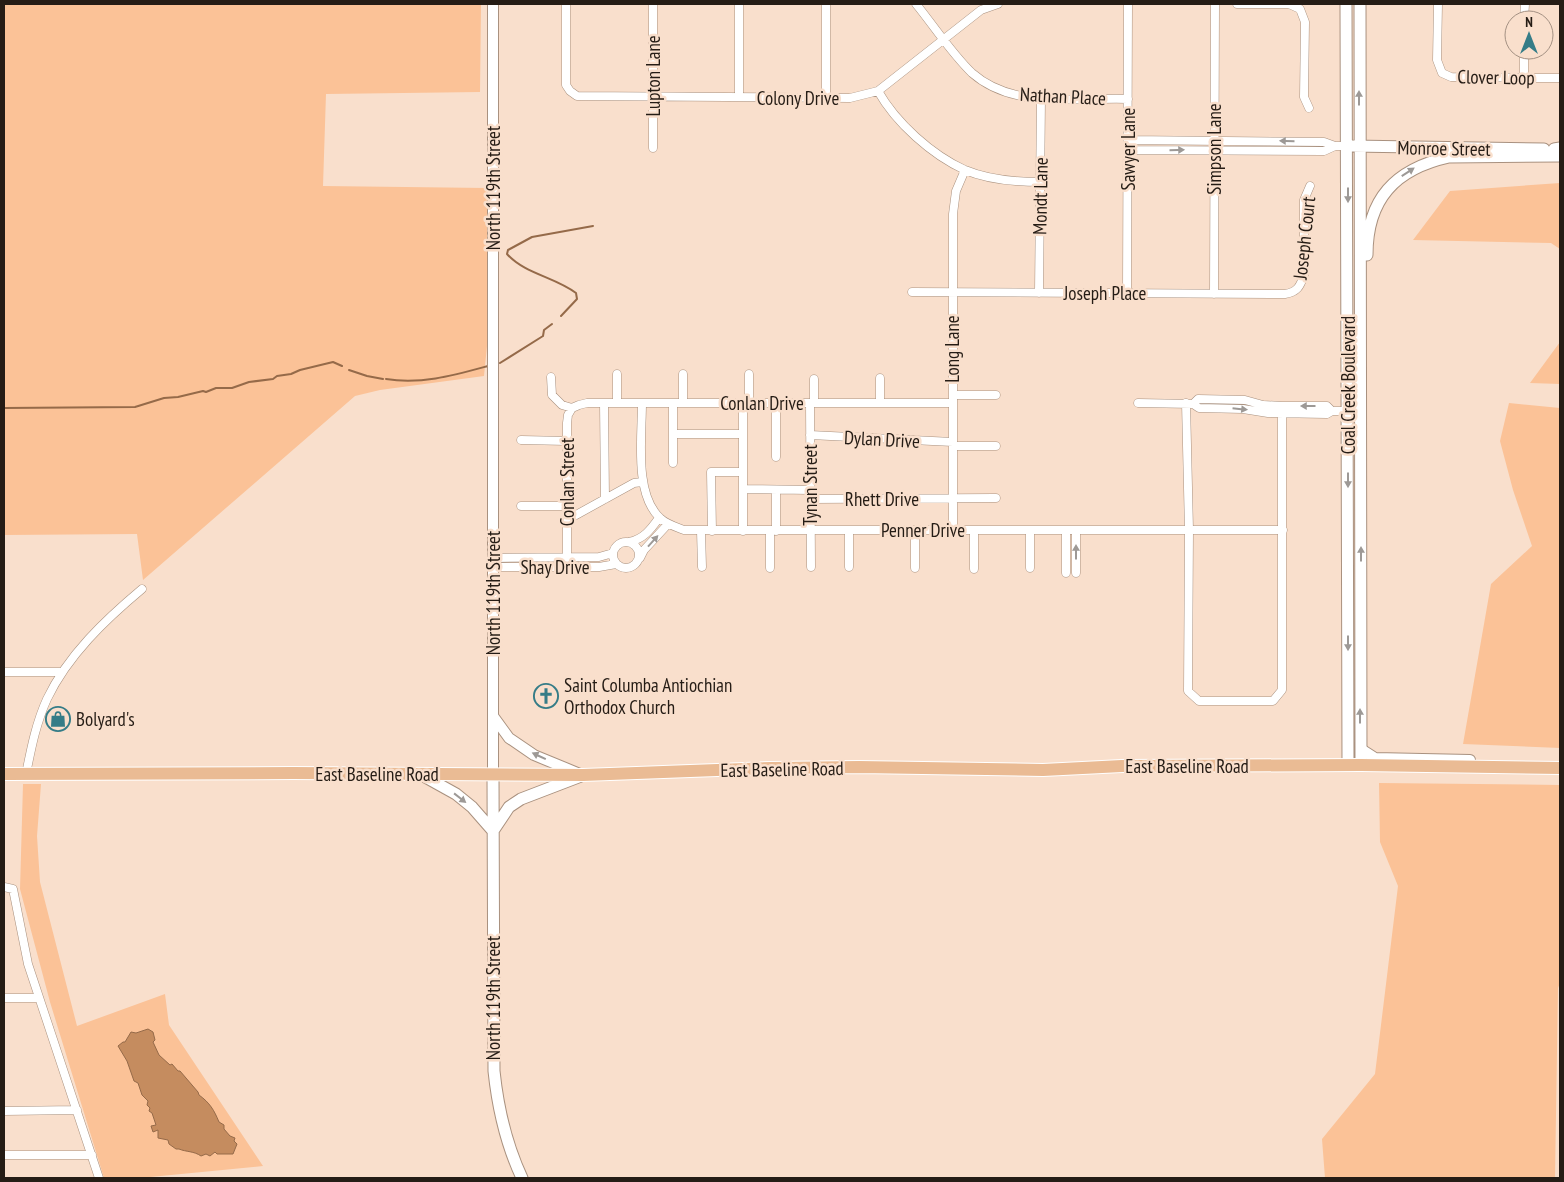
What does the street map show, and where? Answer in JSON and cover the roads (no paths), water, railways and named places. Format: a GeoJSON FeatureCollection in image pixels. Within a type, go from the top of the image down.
{"type":"FeatureCollection","features":[{"type":"Feature","properties":{"kind":"main road","name":"Coal Creek Boulevard"},"geometry":{"type":"LineString","coordinates":[[1346,4],[1353,146],[1361,399],[1360,749],[1354,765]]}},
{"type":"Feature","properties":{"kind":"main road","name":"Coal Creek Boulevard"},"geometry":{"type":"LineString","coordinates":[[1354,765],[1348,411],[1353,146],[1360,4]]}},
{"type":"Feature","properties":{"kind":"main road","name":"Monroe Street"},"geometry":{"type":"LineString","coordinates":[[1353,146],[1559,151]]}},
{"type":"Feature","properties":{"kind":"main road"},"geometry":{"type":"LineString","coordinates":[[1361,399],[1367,342],[1367,242],[1370,225],[1376,209],[1395,181],[1412,169],[1431,161],[1449,157],[1559,151]]}},
{"type":"Feature","properties":{"kind":"main road","name":"East Baseline Road"},"geometry":{"type":"LineString","coordinates":[[4,774],[584,775],[808,768],[1043,770],[1122,766],[1354,765],[1560,768]]}},
{"type":"Feature","properties":{"kind":"main road"},"geometry":{"type":"LineString","coordinates":[[420,774],[456,794],[472,807],[493,831],[509,807],[521,799],[584,775]]}},
{"type":"Feature","properties":{"kind":"main road","name":"North 119th Street"},"geometry":{"type":"LineString","coordinates":[[493,774],[494,1071],[497,1102],[504,1133],[522,1178]]}},
{"type":"Feature","properties":{"kind":"street","name":"North 119th Street"},"geometry":{"type":"LineString","coordinates":[[493,774],[494,4]]}},
{"type":"Feature","properties":{"kind":"street","name":"Colony Drive"},"geometry":{"type":"LineString","coordinates":[[566,4],[566,79],[570,91],[576,96],[826,98],[850,98],[878,91],[981,10],[998,4]]}},
{"type":"Feature","properties":{"kind":"street","name":"Lupton Lane"},"geometry":{"type":"LineString","coordinates":[[652,148],[653,4]]}},
{"type":"Feature","properties":{"kind":"street"},"geometry":{"type":"LineString","coordinates":[[739,4],[739,97]]}},
{"type":"Feature","properties":{"kind":"street"},"geometry":{"type":"LineString","coordinates":[[826,4],[826,98]]}},
{"type":"Feature","properties":{"kind":"street","name":"Nathan Place"},"geometry":{"type":"LineString","coordinates":[[916,4],[971,72],[986,84],[1004,92],[1021,96],[1128,99]]}},
{"type":"Feature","properties":{"kind":"street","name":"Sawyer Lane"},"geometry":{"type":"LineString","coordinates":[[1127,293],[1128,4]]}},
{"type":"Feature","properties":{"kind":"street","name":"Simpson Lane"},"geometry":{"type":"LineString","coordinates":[[1214,294],[1215,4]]}},
{"type":"Feature","properties":{"kind":"street"},"geometry":{"type":"LineString","coordinates":[[1236,4],[1289,4],[1300,9],[1305,22],[1304,97],[1309,108]]}},
{"type":"Feature","properties":{"kind":"street","name":"Clover Loop"},"geometry":{"type":"LineString","coordinates":[[1438,4],[1437,60],[1442,73],[1451,78],[1560,78]]}},
{"type":"Feature","properties":{"kind":"street"},"geometry":{"type":"LineString","coordinates":[[1524,60],[1524,78]]}},
{"type":"Feature","properties":{"kind":"street"},"geometry":{"type":"LineString","coordinates":[[878,91],[897,118],[917,138],[965,170],[993,179],[1040,182]]}},
{"type":"Feature","properties":{"kind":"street","name":"Mondt Lane"},"geometry":{"type":"LineString","coordinates":[[1039,293],[1041,98]]}},
{"type":"Feature","properties":{"kind":"street","name":"Monroe Street"},"geometry":{"type":"LineString","coordinates":[[1128,140],[1324,142],[1334,146],[1353,146]]}},
{"type":"Feature","properties":{"kind":"street","name":"Monroe Street"},"geometry":{"type":"LineString","coordinates":[[1128,150],[1324,151],[1334,146]]}},
{"type":"Feature","properties":{"kind":"street","name":"Long Lane"},"geometry":{"type":"LineString","coordinates":[[953,530],[953,214],[956,191],[965,170]]}},
{"type":"Feature","properties":{"kind":"street","name":"Joseph Court"},"geometry":{"type":"LineString","coordinates":[[1297,290],[1301,285],[1304,275],[1304,200],[1310,186]]}},
{"type":"Feature","properties":{"kind":"street","name":"Joseph Place"},"geometry":{"type":"LineString","coordinates":[[912,292],[1285,294],[1297,290]]}},
{"type":"Feature","properties":{"kind":"street"},"geometry":{"type":"LineString","coordinates":[[617,374],[617,403]]}},
{"type":"Feature","properties":{"kind":"street"},"geometry":{"type":"LineString","coordinates":[[683,374],[683,403]]}},
{"type":"Feature","properties":{"kind":"street"},"geometry":{"type":"LineString","coordinates":[[743,531],[743,434],[748,374]]}},
{"type":"Feature","properties":{"kind":"street"},"geometry":{"type":"LineString","coordinates":[[552,377],[552,395],[562,406],[572,408]]}},
{"type":"Feature","properties":{"kind":"street"},"geometry":{"type":"LineString","coordinates":[[880,378],[880,403]]}},
{"type":"Feature","properties":{"kind":"street","name":"Tynan Street"},"geometry":{"type":"LineString","coordinates":[[811,567],[810,435],[814,379]]}},
{"type":"Feature","properties":{"kind":"street","name":"Conlan Drive"},"geometry":{"type":"LineString","coordinates":[[572,408],[579,404],[604,403],[880,403],[996,395]]}},
{"type":"Feature","properties":{"kind":"street"},"geometry":{"type":"LineString","coordinates":[[1138,403],[1190,403],[1198,399],[1245,400],[1273,406],[1327,406],[1332,411]]}},
{"type":"Feature","properties":{"kind":"street"},"geometry":{"type":"LineString","coordinates":[[604,403],[605,499]]}},
{"type":"Feature","properties":{"kind":"street"},"geometry":{"type":"LineString","coordinates":[[567,515],[576,515],[634,483],[642,482],[642,403]]}},
{"type":"Feature","properties":{"kind":"street"},"geometry":{"type":"LineString","coordinates":[[673,403],[673,463]]}},
{"type":"Feature","properties":{"kind":"street"},"geometry":{"type":"LineString","coordinates":[[776,403],[776,457]]}},
{"type":"Feature","properties":{"kind":"street"},"geometry":{"type":"LineString","coordinates":[[1190,403],[1199,408],[1222,407],[1282,414],[1327,414],[1332,411],[1361,411]]}},
{"type":"Feature","properties":{"kind":"street"},"geometry":{"type":"LineString","coordinates":[[1190,403],[1188,690],[1199,701],[1273,701],[1282,690],[1282,414]]}},
{"type":"Feature","properties":{"kind":"street","name":"Conlan Street"},"geometry":{"type":"LineString","coordinates":[[567,558],[567,423],[568,415],[572,408]]}},
{"type":"Feature","properties":{"kind":"street"},"geometry":{"type":"LineString","coordinates":[[673,434],[743,434]]}},
{"type":"Feature","properties":{"kind":"street","name":"Dylan Drive"},"geometry":{"type":"LineString","coordinates":[[810,435],[996,446]]}},
{"type":"Feature","properties":{"kind":"street"},"geometry":{"type":"LineString","coordinates":[[521,440],[567,440]]}},
{"type":"Feature","properties":{"kind":"street"},"geometry":{"type":"LineString","coordinates":[[712,531],[711,472],[743,472]]}},
{"type":"Feature","properties":{"kind":"street","name":"Penner Drive"},"geometry":{"type":"LineString","coordinates":[[642,482],[646,498],[660,518],[668,524],[684,530],[1283,530]]}},
{"type":"Feature","properties":{"kind":"street"},"geometry":{"type":"LineString","coordinates":[[743,490],[810,490]]}},
{"type":"Feature","properties":{"kind":"street"},"geometry":{"type":"LineString","coordinates":[[770,568],[776,490]]}},
{"type":"Feature","properties":{"kind":"street","name":"Rhett Drive"},"geometry":{"type":"LineString","coordinates":[[810,499],[996,498]]}},
{"type":"Feature","properties":{"kind":"street"},"geometry":{"type":"LineString","coordinates":[[521,506],[567,506]]}},
{"type":"Feature","properties":{"kind":"street","name":"Shay Drive"},"geometry":{"type":"LineString","coordinates":[[616,564],[613,553],[614,549],[621,543],[637,540],[646,535],[660,518]]}},
{"type":"Feature","properties":{"kind":"street"},"geometry":{"type":"LineString","coordinates":[[640,558],[644,550],[668,524]]}},
{"type":"Feature","properties":{"kind":"street"},"geometry":{"type":"LineString","coordinates":[[849,530],[849,566]]}},
{"type":"Feature","properties":{"kind":"street"},"geometry":{"type":"LineString","coordinates":[[915,530],[915,568]]}},
{"type":"Feature","properties":{"kind":"street"},"geometry":{"type":"LineString","coordinates":[[974,530],[974,569]]}},
{"type":"Feature","properties":{"kind":"street"},"geometry":{"type":"LineString","coordinates":[[1030,530],[1030,568]]}},
{"type":"Feature","properties":{"kind":"street"},"geometry":{"type":"LineString","coordinates":[[1066,530],[1066,573]]}},
{"type":"Feature","properties":{"kind":"street"},"geometry":{"type":"LineString","coordinates":[[1076,530],[1076,573]]}},
{"type":"Feature","properties":{"kind":"street"},"geometry":{"type":"LineString","coordinates":[[702,531],[702,567]]}},
{"type":"Feature","properties":{"kind":"street"},"geometry":{"type":"LineString","coordinates":[[629,542],[637,546],[640,558]]}},
{"type":"Feature","properties":{"kind":"street","name":"Shay Drive"},"geometry":{"type":"LineString","coordinates":[[493,563],[599,557],[613,553]]}},
{"type":"Feature","properties":{"kind":"street","name":"Shay Drive"},"geometry":{"type":"LineString","coordinates":[[493,563],[599,567],[616,564],[624,568],[632,568],[640,558]]}},
{"type":"Feature","properties":{"kind":"street"},"geometry":{"type":"LineString","coordinates":[[26,774],[40,716],[62,672],[87,640],[142,589]]}},
{"type":"Feature","properties":{"kind":"street"},"geometry":{"type":"LineString","coordinates":[[4,672],[62,672]]}},
{"type":"Feature","properties":{"kind":"street"},"geometry":{"type":"LineString","coordinates":[[493,716],[509,738],[534,754],[584,775]]}},
{"type":"Feature","properties":{"kind":"street"},"geometry":{"type":"LineString","coordinates":[[1360,749],[1375,758],[1488,761],[1560,768]]}},
{"type":"Feature","properties":{"kind":"street"},"geometry":{"type":"LineString","coordinates":[[4,887],[13,889],[28,964],[99,1178]]}},
{"type":"Feature","properties":{"kind":"street"},"geometry":{"type":"LineString","coordinates":[[4,998],[39,998]]}},
{"type":"Feature","properties":{"kind":"street"},"geometry":{"type":"LineString","coordinates":[[4,1111],[77,1110]]}},
{"type":"Feature","properties":{"kind":"street"},"geometry":{"type":"LineString","coordinates":[[4,1155],[92,1155]]}},
{"type":"Feature","properties":{"kind":"waterway"},"geometry":{"type":"LineString","coordinates":[[561,316],[577,299],[576,293],[514,261],[507,254],[508,250],[532,237],[593,226]]}},
{"type":"Feature","properties":{"kind":"waterway"},"geometry":{"type":"LineString","coordinates":[[500,363],[543,336],[544,330],[552,324]]}},
{"type":"Feature","properties":{"kind":"waterway"},"geometry":{"type":"LineString","coordinates":[[4,408],[135,407],[164,398],[206,392],[216,388],[232,388],[249,382],[273,379],[277,376],[333,362],[342,366]]}},
{"type":"Feature","properties":{"kind":"waterway"},"geometry":{"type":"LineString","coordinates":[[386,379],[399,381],[425,380],[450,376],[488,366]]}},
{"type":"Feature","properties":{"kind":"waterway"},"geometry":{"type":"LineString","coordinates":[[349,370],[383,379]]}},
{"type":"Feature","properties":{"kind":"place","name":"Saint Columba Antiochian Orthodox Church"},"geometry":{"type":"Point","coordinates":[546,696]}},
{"type":"Feature","properties":{"kind":"place","name":"Bolyard's"},"geometry":{"type":"Point","coordinates":[58,719]}}]}
